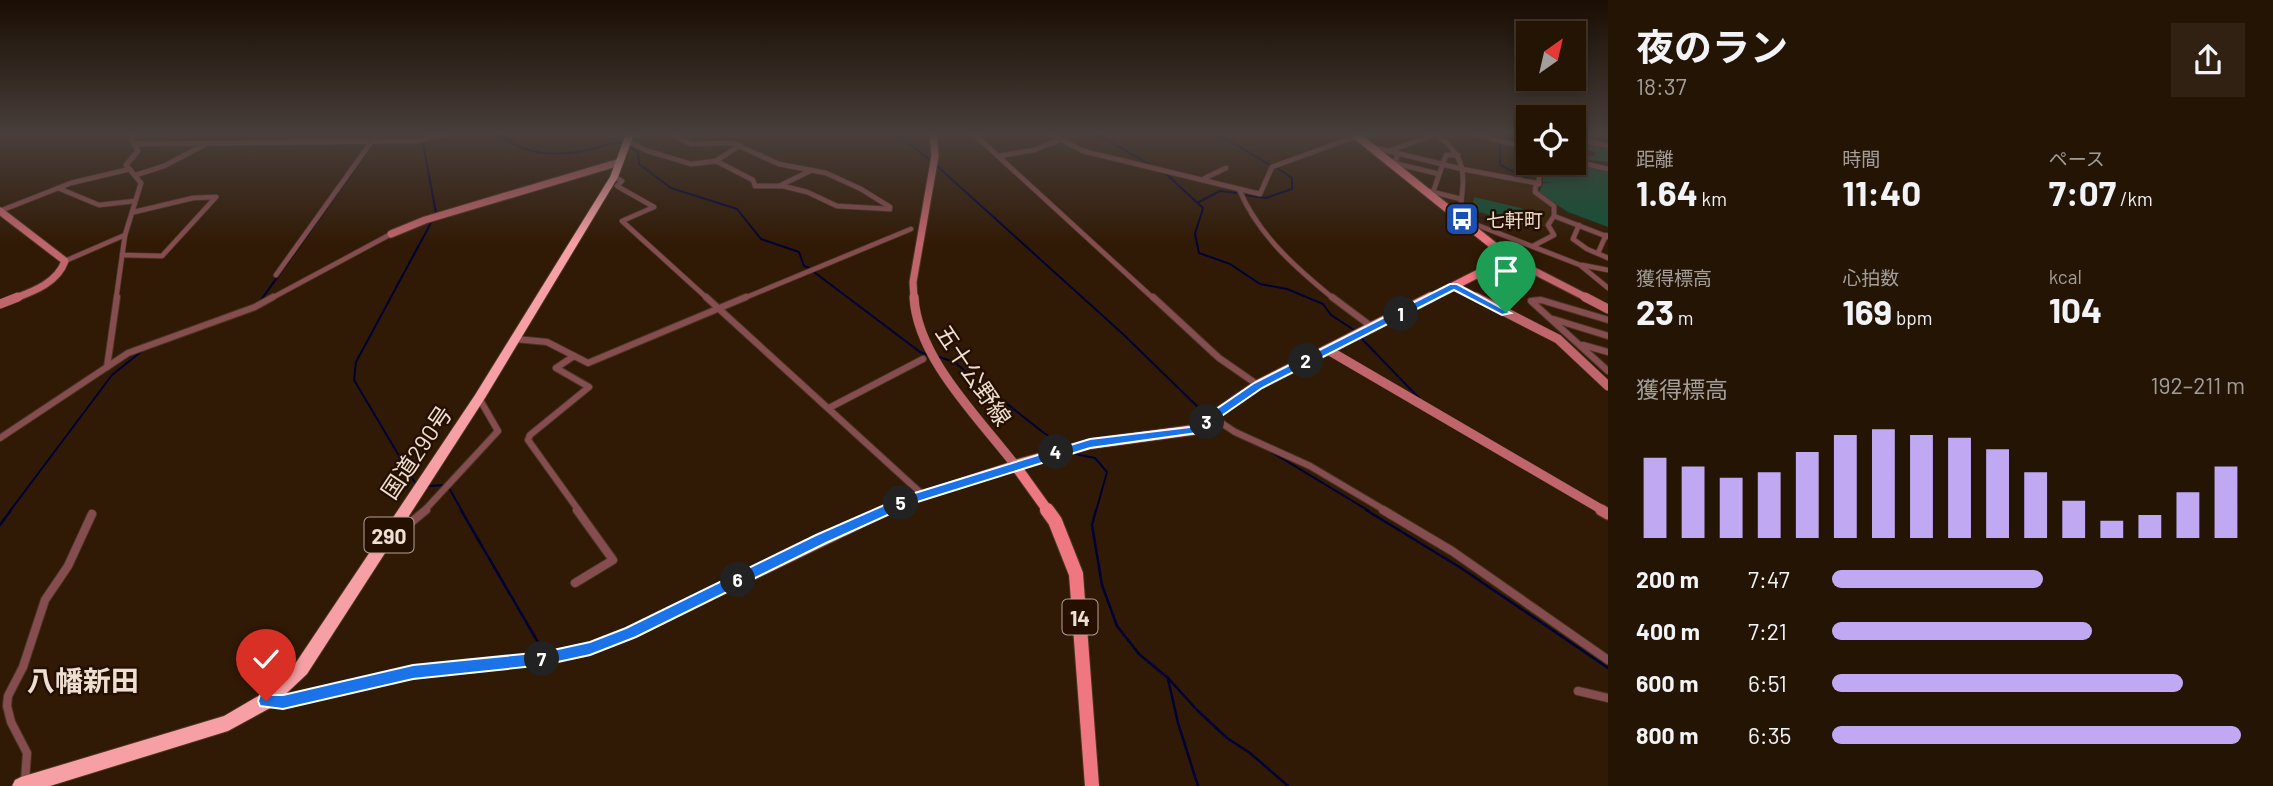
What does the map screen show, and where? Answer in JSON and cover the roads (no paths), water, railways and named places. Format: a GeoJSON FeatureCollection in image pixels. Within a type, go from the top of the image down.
{"type":"FeatureCollection","features":[{"type":"Feature","properties":{"kind":"highway","name":"国道290号"},"geometry":{"type":"LineString","coordinates":[[22,786],[56,782],[208,732],[243,716],[290,680],[314,653],[422,482],[479,398],[617,171]]}},
{"type":"Feature","properties":{"kind":"main road"},"geometry":{"type":"LineString","coordinates":[[1015,466],[1090,444],[1193,430],[1258,385],[1509,258],[1399,171]]}},
{"type":"Feature","properties":{"kind":"main road","name":"14"},"geometry":{"type":"LineString","coordinates":[[1015,466],[1055,521],[1076,574],[1092,786]]}},
{"type":"Feature","properties":{"kind":"street"},"geometry":{"type":"LineString","coordinates":[[0,211],[58,188],[124,171]]}},
{"type":"Feature","properties":{"kind":"street"},"geometry":{"type":"LineString","coordinates":[[107,366],[125,236],[141,183],[131,171]]}},
{"type":"Feature","properties":{"kind":"street"},"geometry":{"type":"LineString","coordinates":[[136,176],[151,171]]}},
{"type":"Feature","properties":{"kind":"street"},"geometry":{"type":"LineString","coordinates":[[276,275],[351,171]]}},
{"type":"Feature","properties":{"kind":"street"},"geometry":{"type":"LineString","coordinates":[[0,438],[128,354],[255,307],[391,234],[425,220],[591,171]]}},
{"type":"Feature","properties":{"kind":"street"},"geometry":{"type":"LineString","coordinates":[[735,171],[753,180],[755,186],[779,186],[807,192],[837,206],[890,209],[862,189],[814,171]]}},
{"type":"Feature","properties":{"kind":"street"},"geometry":{"type":"LineString","coordinates":[[779,186],[794,176],[809,171]]}},
{"type":"Feature","properties":{"kind":"street","name":"五十公野線"},"geometry":{"type":"LineString","coordinates":[[932,171],[913,282],[915,316],[938,366],[1015,466]]}},
{"type":"Feature","properties":{"kind":"street"},"geometry":{"type":"LineString","coordinates":[[1014,171],[1219,358],[1258,385]]}},
{"type":"Feature","properties":{"kind":"street"},"geometry":{"type":"LineString","coordinates":[[1166,171],[1260,194],[1270,171]]}},
{"type":"Feature","properties":{"kind":"street"},"geometry":{"type":"LineString","coordinates":[[1205,171],[1206,180]]}},
{"type":"Feature","properties":{"kind":"street"},"geometry":{"type":"LineString","coordinates":[[1206,180],[1223,171]]}},
{"type":"Feature","properties":{"kind":"street"},"geometry":{"type":"LineString","coordinates":[[1425,171],[1439,174]]}},
{"type":"Feature","properties":{"kind":"street"},"geometry":{"type":"LineString","coordinates":[[1433,192],[1440,171]]}},
{"type":"Feature","properties":{"kind":"street"},"geometry":{"type":"LineString","coordinates":[[1454,216],[1460,214],[1464,181],[1462,171]]}},
{"type":"Feature","properties":{"kind":"street"},"geometry":{"type":"LineString","coordinates":[[1471,171],[1539,184],[1539,175]]}},
{"type":"Feature","properties":{"kind":"street"},"geometry":{"type":"LineString","coordinates":[[614,177],[622,181],[617,186],[654,207],[622,222],[923,495]]}},
{"type":"Feature","properties":{"kind":"street"},"geometry":{"type":"LineString","coordinates":[[1533,246],[1554,235],[1548,225],[1554,206],[1535,192],[1536,183]]}},
{"type":"Feature","properties":{"kind":"street"},"geometry":{"type":"LineString","coordinates":[[58,188],[99,205],[135,201]]}},
{"type":"Feature","properties":{"kind":"street"},"geometry":{"type":"LineString","coordinates":[[1239,189],[1245,208],[1300,270],[1373,327]]}},
{"type":"Feature","properties":{"kind":"street"},"geometry":{"type":"LineString","coordinates":[[1421,189],[1461,199]]}},
{"type":"Feature","properties":{"kind":"street"},"geometry":{"type":"LineString","coordinates":[[122,255],[162,256],[216,197],[193,198],[134,212]]}},
{"type":"Feature","properties":{"kind":"street"},"geometry":{"type":"LineString","coordinates":[[0,211],[65,261]]}},
{"type":"Feature","properties":{"kind":"street"},"geometry":{"type":"LineString","coordinates":[[1454,216],[1582,265],[1608,270]]}},
{"type":"Feature","properties":{"kind":"street"},"geometry":{"type":"LineString","coordinates":[[1553,216],[1607,236],[1598,253]]}},
{"type":"Feature","properties":{"kind":"street"},"geometry":{"type":"LineString","coordinates":[[1580,225],[1573,239],[1587,249],[1608,258]]}},
{"type":"Feature","properties":{"kind":"street"},"geometry":{"type":"LineString","coordinates":[[514,338],[547,342],[588,363],[911,229]]}},
{"type":"Feature","properties":{"kind":"street"},"geometry":{"type":"LineString","coordinates":[[65,261],[125,236]]}},
{"type":"Feature","properties":{"kind":"street"},"geometry":{"type":"LineString","coordinates":[[1582,265],[1587,249]]}},
{"type":"Feature","properties":{"kind":"street"},"geometry":{"type":"LineString","coordinates":[[1509,258],[1608,309]]}},
{"type":"Feature","properties":{"kind":"street"},"geometry":{"type":"LineString","coordinates":[[0,304],[56,277],[65,266],[65,261]]}},
{"type":"Feature","properties":{"kind":"street"},"geometry":{"type":"LineString","coordinates":[[1582,265],[1608,288]]}},
{"type":"Feature","properties":{"kind":"street"},"geometry":{"type":"LineString","coordinates":[[1454,286],[1558,339],[1608,386]]}},
{"type":"Feature","properties":{"kind":"street"},"geometry":{"type":"LineString","coordinates":[[1608,320],[1541,300],[1531,301],[1608,370]]}},
{"type":"Feature","properties":{"kind":"street"},"geometry":{"type":"LineString","coordinates":[[1551,319],[1608,335]]}},
{"type":"Feature","properties":{"kind":"street"},"geometry":{"type":"LineString","coordinates":[[1579,344],[1608,352]]}},
{"type":"Feature","properties":{"kind":"street"},"geometry":{"type":"LineString","coordinates":[[1328,350],[1608,514]]}},
{"type":"Feature","properties":{"kind":"street"},"geometry":{"type":"LineString","coordinates":[[574,356],[556,368],[589,387],[530,435],[528,440],[613,560],[575,583]]}},
{"type":"Feature","properties":{"kind":"street"},"geometry":{"type":"LineString","coordinates":[[828,408],[923,359]]}},
{"type":"Feature","properties":{"kind":"street"},"geometry":{"type":"LineString","coordinates":[[382,547],[434,503],[498,431],[479,398]]}},
{"type":"Feature","properties":{"kind":"street"},"geometry":{"type":"LineString","coordinates":[[1214,418],[1235,432],[1310,466],[1452,551],[1608,660]]}},
{"type":"Feature","properties":{"kind":"street"},"geometry":{"type":"LineString","coordinates":[[266,701],[283,702],[413,672],[544,659],[590,649],[654,622],[821,539],[923,495],[1015,466]]}},
{"type":"Feature","properties":{"kind":"street"},"geometry":{"type":"LineString","coordinates":[[22,786],[28,760],[25,746],[11,722],[4,693],[23,667],[45,600],[68,566],[92,514]]}},
{"type":"Feature","properties":{"kind":"street"},"geometry":{"type":"LineString","coordinates":[[1578,691],[1608,698]]}},
{"type":"Feature","properties":{"kind":"waterway"},"geometry":{"type":"LineString","coordinates":[[261,300],[354,171]]}},
{"type":"Feature","properties":{"kind":"waterway"},"geometry":{"type":"LineString","coordinates":[[428,171],[436,213]]}},
{"type":"Feature","properties":{"kind":"waterway"},"geometry":{"type":"LineString","coordinates":[[648,171],[671,188],[737,209],[761,239],[799,252],[804,266],[809,268]]}},
{"type":"Feature","properties":{"kind":"waterway"},"geometry":{"type":"LineString","coordinates":[[942,171],[1124,335],[1205,414]]}},
{"type":"Feature","properties":{"kind":"waterway"},"geometry":{"type":"LineString","coordinates":[[1244,195],[1266,198],[1292,189],[1292,178],[1281,171]]}},
{"type":"Feature","properties":{"kind":"waterway"},"geometry":{"type":"LineString","coordinates":[[1511,171],[1530,180]]}},
{"type":"Feature","properties":{"kind":"waterway"},"geometry":{"type":"LineString","coordinates":[[1165,173],[1203,208],[1195,234],[1199,253],[1230,264],[1260,284],[1287,289],[1323,304],[1331,315],[1354,330]]}},
{"type":"Feature","properties":{"kind":"waterway"},"geometry":{"type":"LineString","coordinates":[[1199,202],[1220,191],[1236,193]]}},
{"type":"Feature","properties":{"kind":"waterway"},"geometry":{"type":"LineString","coordinates":[[417,486],[354,380],[356,362],[432,221]]}},
{"type":"Feature","properties":{"kind":"waterway"},"geometry":{"type":"LineString","coordinates":[[814,272],[920,352],[930,356]]}},
{"type":"Feature","properties":{"kind":"waterway"},"geometry":{"type":"LineString","coordinates":[[1362,339],[1420,399]]}},
{"type":"Feature","properties":{"kind":"waterway"},"geometry":{"type":"LineString","coordinates":[[10,511],[112,375],[142,351]]}},
{"type":"Feature","properties":{"kind":"waterway"},"geometry":{"type":"LineString","coordinates":[[939,357],[954,362],[1044,433],[1065,446]]}},
{"type":"Feature","properties":{"kind":"waterway"},"geometry":{"type":"LineString","coordinates":[[1270,451],[1369,511]]}},
{"type":"Feature","properties":{"kind":"waterway"},"geometry":{"type":"LineString","coordinates":[[1075,454],[1095,458],[1107,472],[1096,511]]}},
{"type":"Feature","properties":{"kind":"waterway"},"geometry":{"type":"LineString","coordinates":[[429,486],[445,485]]}},
{"type":"Feature","properties":{"kind":"waterway"},"geometry":{"type":"LineString","coordinates":[[449,488],[462,511]]}},
{"type":"Feature","properties":{"kind":"waterway"},"geometry":{"type":"LineString","coordinates":[[0,525],[11,510]]}},
{"type":"Feature","properties":{"kind":"waterway"},"geometry":{"type":"LineString","coordinates":[[461,510],[539,644]]}},
{"type":"Feature","properties":{"kind":"waterway"},"geometry":{"type":"LineString","coordinates":[[1096,510],[1092,525],[1102,585],[1117,626],[1139,654],[1168,678],[1197,710],[1227,738],[1250,753],[1288,786]]}},
{"type":"Feature","properties":{"kind":"waterway"},"geometry":{"type":"LineString","coordinates":[[1366,510],[1461,568],[1608,668]]}},
{"type":"Feature","properties":{"kind":"waterway"},"geometry":{"type":"LineString","coordinates":[[1168,679],[1178,723],[1198,786]]}},
{"type":"Feature","properties":{"kind":"place","name":"七軒町"},"geometry":{"type":"Point","coordinates":[1462,219]}},
{"type":"Feature","properties":{"kind":"district","name":"八幡新田"},"geometry":{"type":"Point","coordinates":[83,680]}}]}
